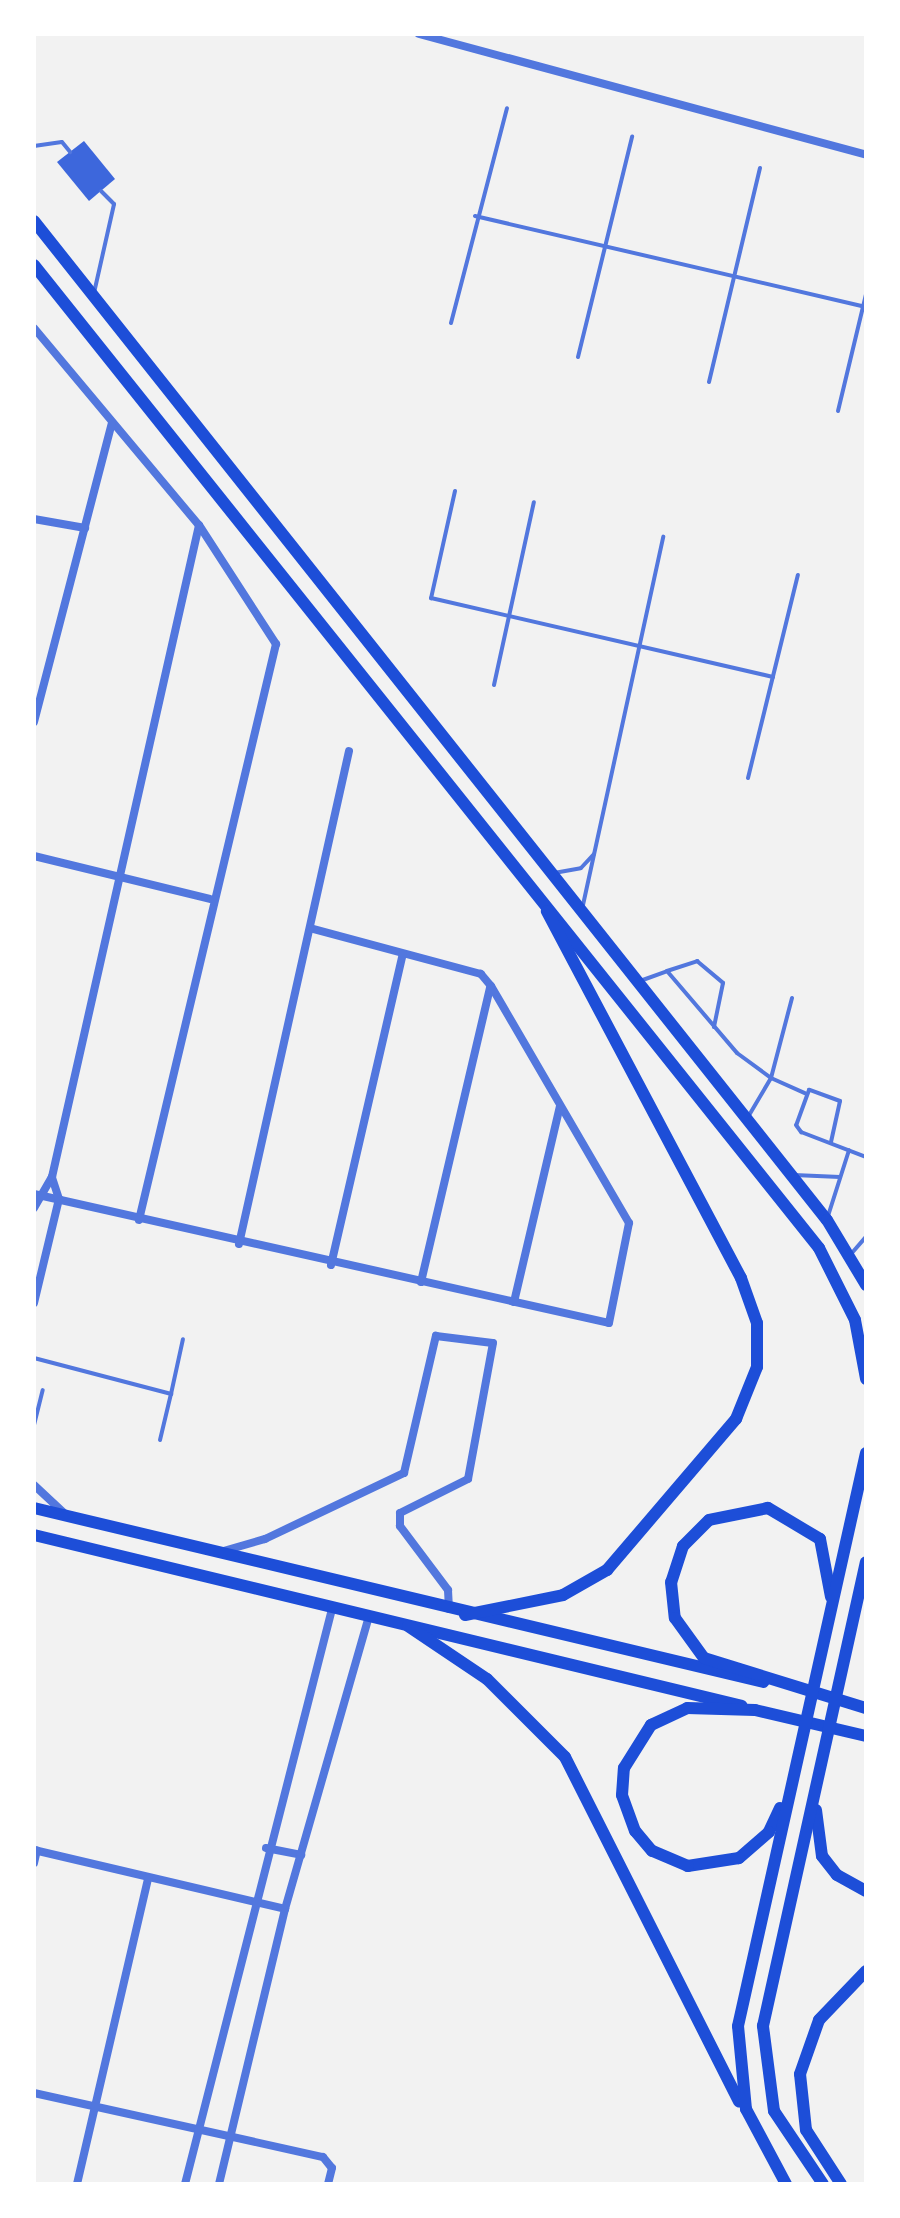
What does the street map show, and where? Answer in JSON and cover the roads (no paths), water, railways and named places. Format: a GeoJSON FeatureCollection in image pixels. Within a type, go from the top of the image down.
{"type":"FeatureCollection","features":[{"type":"Feature","properties":{"kind":"main road"},"geometry":{"type":"LineString","coordinates":[[34,221],[857,1258],[866,1285]]}},
{"type":"Feature","properties":{"kind":"main road"},"geometry":{"type":"LineString","coordinates":[[34,265],[819,1248],[855,1320],[866,1379]]}},
{"type":"Feature","properties":{"kind":"main road"},"geometry":{"type":"LineString","coordinates":[[465,1615],[563,1595],[607,1570],[736,1419],[759,1350],[741,1278],[544,901]]}},
{"type":"Feature","properties":{"kind":"main road"},"geometry":{"type":"LineString","coordinates":[[755,2134],[739,2077],[738,2026],[866,1453]]}},
{"type":"Feature","properties":{"kind":"main road"},"geometry":{"type":"LineString","coordinates":[[764,1682],[704,1658],[680,1630],[671,1582],[690,1537],[709,1520],[744,1507],[792,1516],[827,1550],[833,1609]]}},
{"type":"Feature","properties":{"kind":"main road"},"geometry":{"type":"LineString","coordinates":[[34,1508],[465,1615],[796,1689],[865,1708]]}},
{"type":"Feature","properties":{"kind":"main road"},"geometry":{"type":"LineString","coordinates":[[34,1535],[865,1736]]}},
{"type":"Feature","properties":{"kind":"main road"},"geometry":{"type":"LineString","coordinates":[[823,2184],[780,2125],[763,2046],[770,1977],[866,1562]]}},
{"type":"Feature","properties":{"kind":"main road"},"geometry":{"type":"LineString","coordinates":[[850,1630],[866,1598]]}},
{"type":"Feature","properties":{"kind":"main road"},"geometry":{"type":"LineString","coordinates":[[408,1626],[487,1679],[565,1757],[755,2134],[786,2184]]}},
{"type":"Feature","properties":{"kind":"main road"},"geometry":{"type":"LineString","coordinates":[[755,1710],[687,1708],[642,1734],[622,1782],[635,1831],[675,1863],[727,1863],[769,1832],[796,1768]]}},
{"type":"Feature","properties":{"kind":"main road"},"geometry":{"type":"LineString","coordinates":[[818,1774],[815,1833],[822,1856],[837,1875],[866,1891]]}},
{"type":"Feature","properties":{"kind":"main road"},"geometry":{"type":"LineString","coordinates":[[841,2184],[803,2122],[800,2074],[819,2020],[866,1971]]}},
{"type":"Feature","properties":{"kind":"street"},"geometry":{"type":"LineString","coordinates":[[419,34],[866,155]]}},
{"type":"Feature","properties":{"kind":"street"},"geometry":{"type":"LineString","coordinates":[[34,328],[199,525],[273,631],[276,644],[210,899],[139,1220]]}},
{"type":"Feature","properties":{"kind":"street"},"geometry":{"type":"LineString","coordinates":[[34,722],[112,423]]}},
{"type":"Feature","properties":{"kind":"street"},"geometry":{"type":"LineString","coordinates":[[34,519],[85,528]]}},
{"type":"Feature","properties":{"kind":"street"},"geometry":{"type":"LineString","coordinates":[[34,1208],[36,1194],[52,1177],[199,525]]}},
{"type":"Feature","properties":{"kind":"street"},"geometry":{"type":"LineString","coordinates":[[239,1244],[313,929],[349,751]]}},
{"type":"Feature","properties":{"kind":"street"},"geometry":{"type":"LineString","coordinates":[[34,856],[210,899]]}},
{"type":"Feature","properties":{"kind":"street"},"geometry":{"type":"LineString","coordinates":[[36,1194],[331,1265],[609,1323],[629,1223],[491,986],[481,974],[313,929]]}},
{"type":"Feature","properties":{"kind":"street"},"geometry":{"type":"LineString","coordinates":[[331,1265],[403,954]]}},
{"type":"Feature","properties":{"kind":"street"},"geometry":{"type":"LineString","coordinates":[[421,1282],[491,986]]}},
{"type":"Feature","properties":{"kind":"street"},"geometry":{"type":"LineString","coordinates":[[514,1302],[560,1106]]}},
{"type":"Feature","properties":{"kind":"street"},"geometry":{"type":"LineString","coordinates":[[34,1303],[59,1199],[52,1177]]}},
{"type":"Feature","properties":{"kind":"street"},"geometry":{"type":"LineString","coordinates":[[216,1553],[265,1539],[404,1473],[436,1336],[493,1343],[468,1479],[400,1513],[400,1526],[448,1590],[449,1611]]}},
{"type":"Feature","properties":{"kind":"street"},"geometry":{"type":"LineString","coordinates":[[34,1485],[68,1516]]}},
{"type":"Feature","properties":{"kind":"street"},"geometry":{"type":"LineString","coordinates":[[185,2184],[266,1848],[332,1609]]}},
{"type":"Feature","properties":{"kind":"street"},"geometry":{"type":"LineString","coordinates":[[219,2184],[285,1909],[369,1616]]}},
{"type":"Feature","properties":{"kind":"street"},"geometry":{"type":"LineString","coordinates":[[266,1848],[301,1855]]}},
{"type":"Feature","properties":{"kind":"street"},"geometry":{"type":"LineString","coordinates":[[34,1863],[36,1850],[285,1909]]}},
{"type":"Feature","properties":{"kind":"street"},"geometry":{"type":"LineString","coordinates":[[77,2184],[148,1878]]}},
{"type":"Feature","properties":{"kind":"street"},"geometry":{"type":"LineString","coordinates":[[34,2093],[230,2133],[323,2157],[332,2168],[328,2184]]}},
{"type":"Feature","properties":{"kind":"lane"},"geometry":{"type":"LineString","coordinates":[[451,323],[475,216],[507,108]]}},
{"type":"Feature","properties":{"kind":"lane"},"geometry":{"type":"LineString","coordinates":[[578,357],[603,245],[632,137]]}},
{"type":"Feature","properties":{"kind":"lane"},"geometry":{"type":"LineString","coordinates":[[34,146],[62,142],[70,152]]}},
{"type":"Feature","properties":{"kind":"lane"},"geometry":{"type":"LineString","coordinates":[[709,382],[760,168]]}},
{"type":"Feature","properties":{"kind":"lane"},"geometry":{"type":"LineString","coordinates":[[93,297],[114,204],[101,191]]}},
{"type":"Feature","properties":{"kind":"lane"},"geometry":{"type":"LineString","coordinates":[[475,216],[863,306]]}},
{"type":"Feature","properties":{"kind":"lane"},"geometry":{"type":"LineString","coordinates":[[838,411],[866,294]]}},
{"type":"Feature","properties":{"kind":"lane"},"geometry":{"type":"LineString","coordinates":[[455,491],[431,598],[773,677]]}},
{"type":"Feature","properties":{"kind":"lane"},"geometry":{"type":"LineString","coordinates":[[494,685],[534,502]]}},
{"type":"Feature","properties":{"kind":"lane"},"geometry":{"type":"LineString","coordinates":[[581,912],[663,537]]}},
{"type":"Feature","properties":{"kind":"lane"},"geometry":{"type":"LineString","coordinates":[[748,778],[798,575]]}},
{"type":"Feature","properties":{"kind":"lane"},"geometry":{"type":"LineString","coordinates":[[551,873],[573,872],[596,853]]}},
{"type":"Feature","properties":{"kind":"lane"},"geometry":{"type":"LineString","coordinates":[[637,983],[697,961],[723,983],[714,1027]]}},
{"type":"Feature","properties":{"kind":"lane"},"geometry":{"type":"LineString","coordinates":[[667,971],[714,1027],[771,1078],[805,1093],[840,1101],[831,1142]]}},
{"type":"Feature","properties":{"kind":"lane"},"geometry":{"type":"LineString","coordinates":[[746,1119],[771,1078],[792,998]]}},
{"type":"Feature","properties":{"kind":"lane"},"geometry":{"type":"LineString","coordinates":[[805,1093],[796,1125],[866,1157]]}},
{"type":"Feature","properties":{"kind":"lane"},"geometry":{"type":"LineString","coordinates":[[827,1220],[849,1150]]}},
{"type":"Feature","properties":{"kind":"lane"},"geometry":{"type":"LineString","coordinates":[[792,1175],[840,1177]]}},
{"type":"Feature","properties":{"kind":"lane"},"geometry":{"type":"LineString","coordinates":[[857,1258],[866,1237]]}},
{"type":"Feature","properties":{"kind":"lane"},"geometry":{"type":"LineString","coordinates":[[160,1440],[183,1339]]}},
{"type":"Feature","properties":{"kind":"lane"},"geometry":{"type":"LineString","coordinates":[[34,1358],[171,1394]]}},
{"type":"Feature","properties":{"kind":"lane"},"geometry":{"type":"LineString","coordinates":[[34,1425],[43,1390]]}}]}
